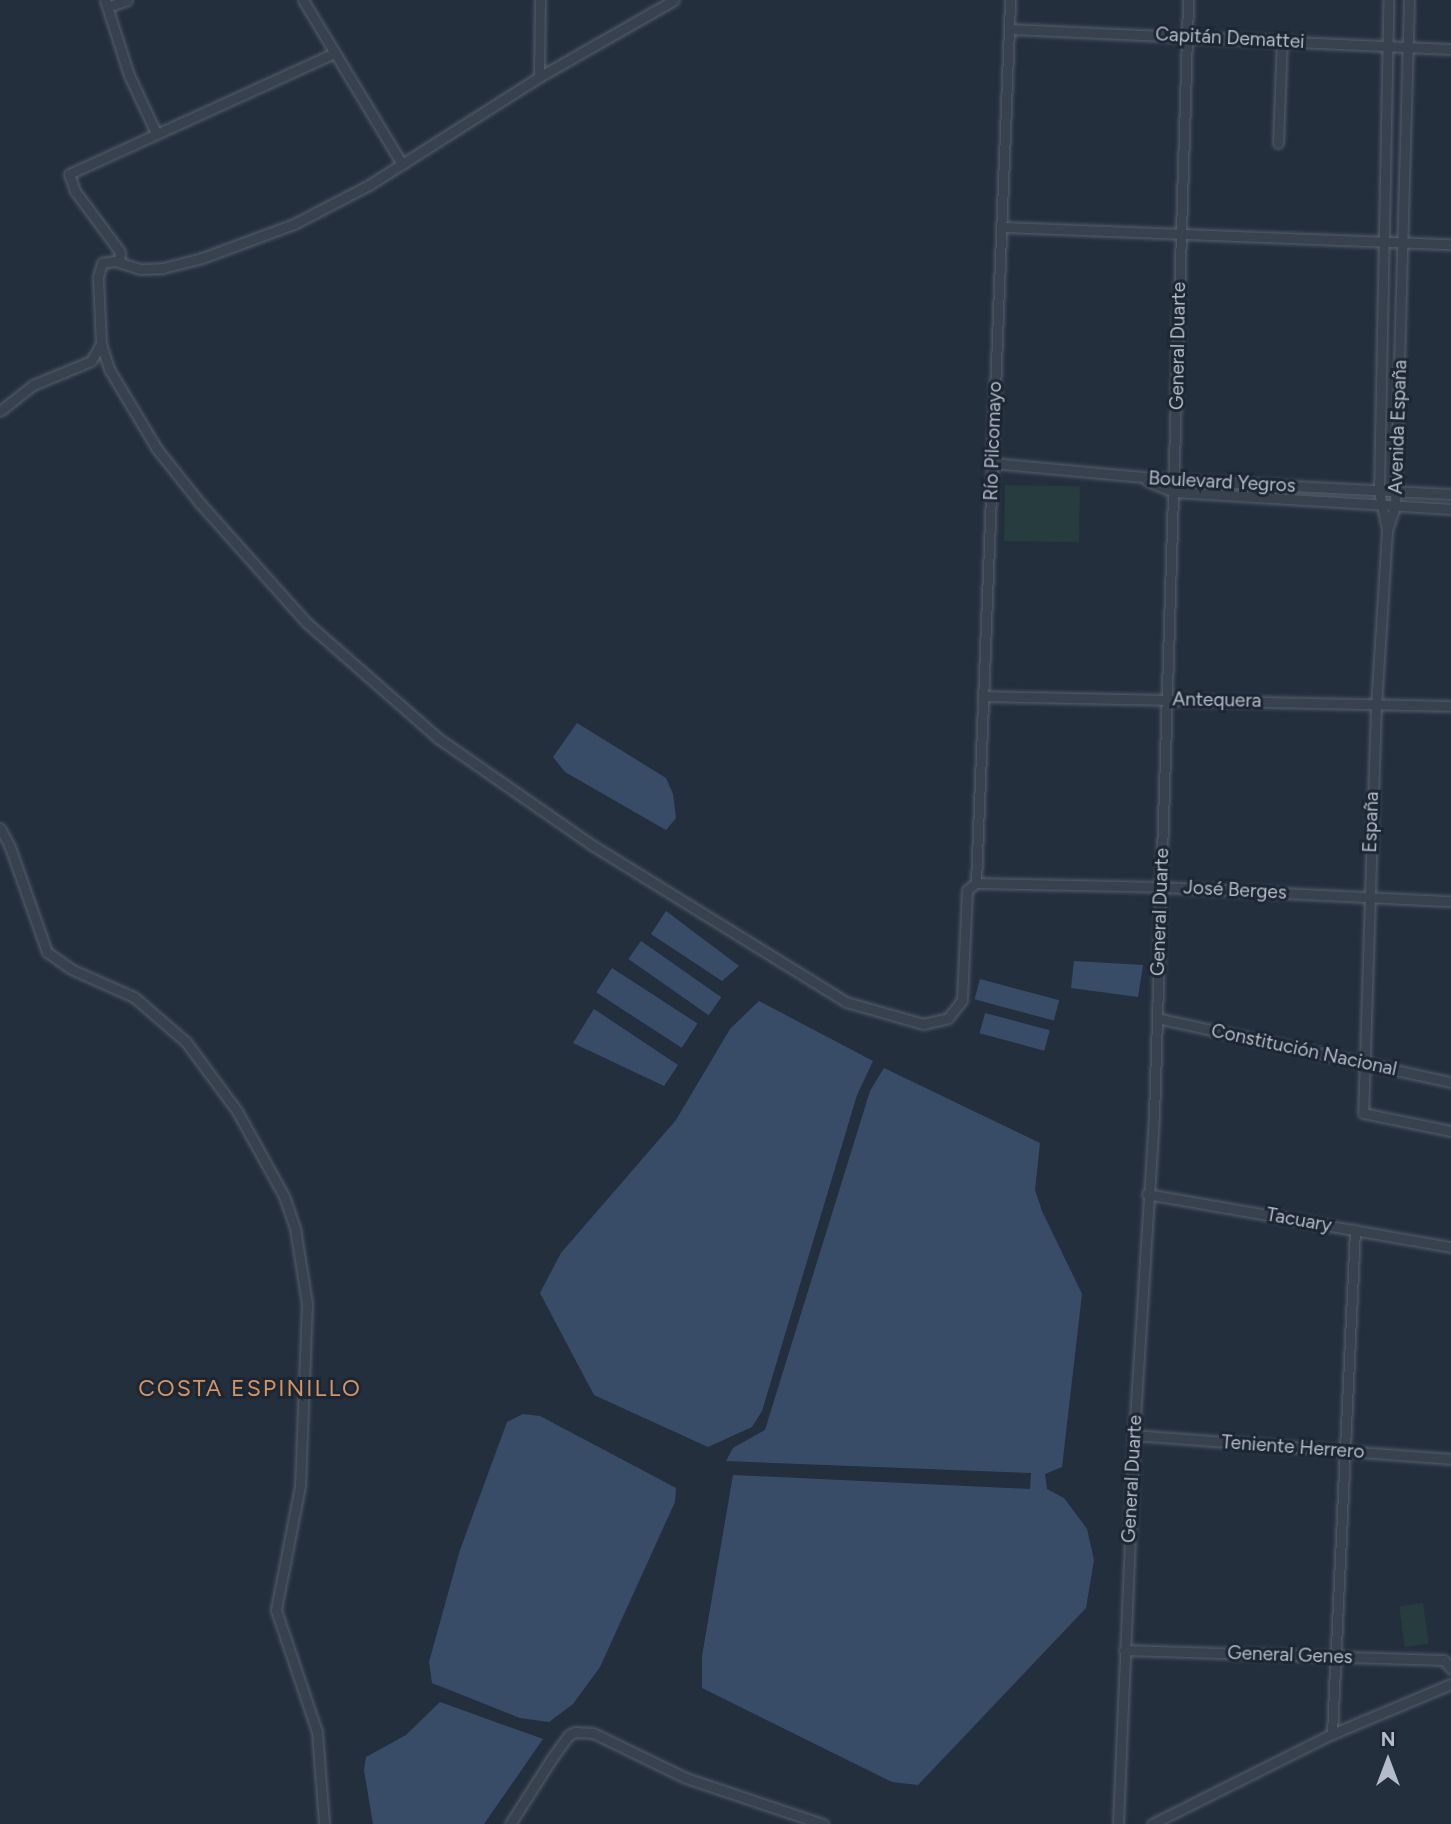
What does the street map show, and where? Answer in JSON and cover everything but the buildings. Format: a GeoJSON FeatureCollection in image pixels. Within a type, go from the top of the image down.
{"type":"FeatureCollection","features":[{"type":"Feature","properties":{"kind":"street"},"geometry":{"type":"LineString","coordinates":[[127,0],[106,4],[129,75],[156,133]]}},
{"type":"Feature","properties":{"kind":"street"},"geometry":{"type":"LineString","coordinates":[[303,0],[402,164]]}},
{"type":"Feature","properties":{"kind":"street"},"geometry":{"type":"LineString","coordinates":[[539,77],[540,0]]}},
{"type":"Feature","properties":{"kind":"street"},"geometry":{"type":"LineString","coordinates":[[335,53],[69,174],[75,191],[120,253],[119,262],[140,270],[202,258],[294,224],[402,164],[539,77],[674,0]]}},
{"type":"Feature","properties":{"kind":"street","name":"Río Pilcomayo"},"geometry":{"type":"LineString","coordinates":[[119,262],[102,263],[98,277],[101,344],[108,369],[157,449],[199,502],[306,622],[438,738],[592,845],[823,988],[846,1002],[923,1024],[948,1018],[962,1000],[967,890],[976,883],[1010,0]]}},
{"type":"Feature","properties":{"kind":"street","name":"General Duarte"},"geometry":{"type":"LineString","coordinates":[[1118,1824],[1134,1436],[1147,1194],[1154,1116],[1188,0]]}},
{"type":"Feature","properties":{"kind":"street","name":"Avenida España"},"geometry":{"type":"LineString","coordinates":[[1387,531],[1379,505],[1379,490],[1388,0]]}},
{"type":"Feature","properties":{"kind":"street","name":"Avenida España"},"geometry":{"type":"LineString","coordinates":[[1387,531],[1395,506],[1409,0]]}},
{"type":"Feature","properties":{"kind":"street","name":"Capitán Demattei"},"geometry":{"type":"LineString","coordinates":[[1009,29],[1451,49]]}},
{"type":"Feature","properties":{"kind":"street"},"geometry":{"type":"LineString","coordinates":[[1278,143],[1282,41]]}},
{"type":"Feature","properties":{"kind":"street"},"geometry":{"type":"LineString","coordinates":[[1002,227],[1451,244]]}},
{"type":"Feature","properties":{"kind":"street"},"geometry":{"type":"LineString","coordinates":[[0,411],[33,385],[91,361],[101,344]]}},
{"type":"Feature","properties":{"kind":"street"},"geometry":{"type":"LineString","coordinates":[[992,463],[1139,478]]}},
{"type":"Feature","properties":{"kind":"street","name":"Boulevard Yegros"},"geometry":{"type":"LineString","coordinates":[[1139,478],[1451,494]]}},
{"type":"Feature","properties":{"kind":"street","name":"Boulevard Yegros"},"geometry":{"type":"LineString","coordinates":[[1139,478],[1174,492],[1451,509]]}},
{"type":"Feature","properties":{"kind":"street","name":"España"},"geometry":{"type":"LineString","coordinates":[[1387,531],[1368,896],[1363,1113],[1451,1131]]}},
{"type":"Feature","properties":{"kind":"street","name":"Antequera"},"geometry":{"type":"LineString","coordinates":[[984,696],[1451,706]]}},
{"type":"Feature","properties":{"kind":"street"},"geometry":{"type":"LineString","coordinates":[[0,828],[10,847],[47,951],[71,969],[134,997],[186,1042],[237,1111],[284,1196],[295,1228],[307,1304],[300,1486],[276,1610],[317,1732],[324,1824]]}},
{"type":"Feature","properties":{"kind":"street","name":"José Berges"},"geometry":{"type":"LineString","coordinates":[[976,883],[1161,887],[1451,901]]}},
{"type":"Feature","properties":{"kind":"street","name":"Constitución Nacional"},"geometry":{"type":"LineString","coordinates":[[1157,1018],[1451,1082]]}},
{"type":"Feature","properties":{"kind":"street","name":"Tacuary"},"geometry":{"type":"LineString","coordinates":[[1147,1194],[1451,1247]]}},
{"type":"Feature","properties":{"kind":"street"},"geometry":{"type":"LineString","coordinates":[[1332,1734],[1355,1230]]}},
{"type":"Feature","properties":{"kind":"street","name":"Teniente Herrero"},"geometry":{"type":"LineString","coordinates":[[1134,1436],[1451,1459]]}},
{"type":"Feature","properties":{"kind":"street","name":"General Genes"},"geometry":{"type":"LineString","coordinates":[[1124,1650],[1444,1660],[1451,1669]]}},
{"type":"Feature","properties":{"kind":"street"},"geometry":{"type":"LineString","coordinates":[[1152,1824],[1332,1734],[1451,1684]]}},
{"type":"Feature","properties":{"kind":"street"},"geometry":{"type":"LineString","coordinates":[[510,1824],[552,1758],[569,1735],[575,1732],[593,1733],[685,1778],[823,1824]]}},
{"type":"Feature","properties":{"kind":"green space"},"geometry":{"type":"Polygon","coordinates":[[[1005,485],[1080,486],[1079,542],[1004,541],[1005,485]]]}},
{"type":"Feature","properties":{"kind":"green space"},"geometry":{"type":"Polygon","coordinates":[[[1423,1603],[1429,1644],[1405,1647],[1399,1606],[1423,1603]]]}},
{"type":"Feature","properties":{"kind":"water"},"geometry":{"type":"Polygon","coordinates":[[[577,723],[666,778],[673,794],[676,818],[666,830],[565,772],[553,757],[577,723]]]}},
{"type":"Feature","properties":{"kind":"water"},"geometry":{"type":"Polygon","coordinates":[[[666,911],[739,966],[722,981],[651,934],[666,911]]]}},
{"type":"Feature","properties":{"kind":"water"},"geometry":{"type":"Polygon","coordinates":[[[641,941],[721,997],[709,1015],[628,959],[641,941]]]}},
{"type":"Feature","properties":{"kind":"water"},"geometry":{"type":"Polygon","coordinates":[[[1074,961],[1143,965],[1138,997],[1071,988],[1074,961]]]}},
{"type":"Feature","properties":{"kind":"water"},"geometry":{"type":"Polygon","coordinates":[[[612,968],[698,1024],[682,1048],[596,992],[612,968]]]}},
{"type":"Feature","properties":{"kind":"water"},"geometry":{"type":"Polygon","coordinates":[[[980,979],[1059,1000],[1054,1021],[975,999],[980,979]]]}},
{"type":"Feature","properties":{"kind":"water"},"geometry":{"type":"Polygon","coordinates":[[[759,1001],[873,1061],[857,1095],[762,1411],[752,1427],[708,1447],[594,1395],[540,1293],[561,1253],[676,1120],[730,1029],[759,1001]]]}},
{"type":"Feature","properties":{"kind":"water"},"geometry":{"type":"Polygon","coordinates":[[[594,1009],[678,1065],[664,1086],[573,1043],[594,1009]]]}},
{"type":"Feature","properties":{"kind":"water"},"geometry":{"type":"Polygon","coordinates":[[[985,1013],[1050,1030],[1044,1051],[980,1033],[985,1013]]]}},
{"type":"Feature","properties":{"kind":"water"},"geometry":{"type":"Polygon","coordinates":[[[884,1068],[1040,1143],[1035,1190],[1042,1211],[1082,1294],[1062,1467],[1045,1474],[1047,1489],[1064,1498],[1087,1529],[1094,1560],[1086,1608],[918,1785],[892,1782],[702,1688],[702,1656],[733,1475],[1030,1489],[1031,1473],[726,1461],[733,1448],[765,1430],[870,1091],[884,1068]]]}},
{"type":"Feature","properties":{"kind":"water"},"geometry":{"type":"Polygon","coordinates":[[[523,1414],[540,1416],[676,1488],[675,1502],[600,1667],[573,1704],[549,1722],[520,1718],[432,1683],[429,1662],[460,1550],[507,1422],[523,1414]]]}},
{"type":"Feature","properties":{"kind":"water"},"geometry":{"type":"Polygon","coordinates":[[[440,1702],[543,1739],[484,1824],[373,1824],[364,1770],[366,1757],[406,1735],[440,1702]]]}},
{"type":"Feature","properties":{"kind":"district","name":"COSTA ESPINILLO"},"geometry":{"type":"Point","coordinates":[250,1388]}}]}
